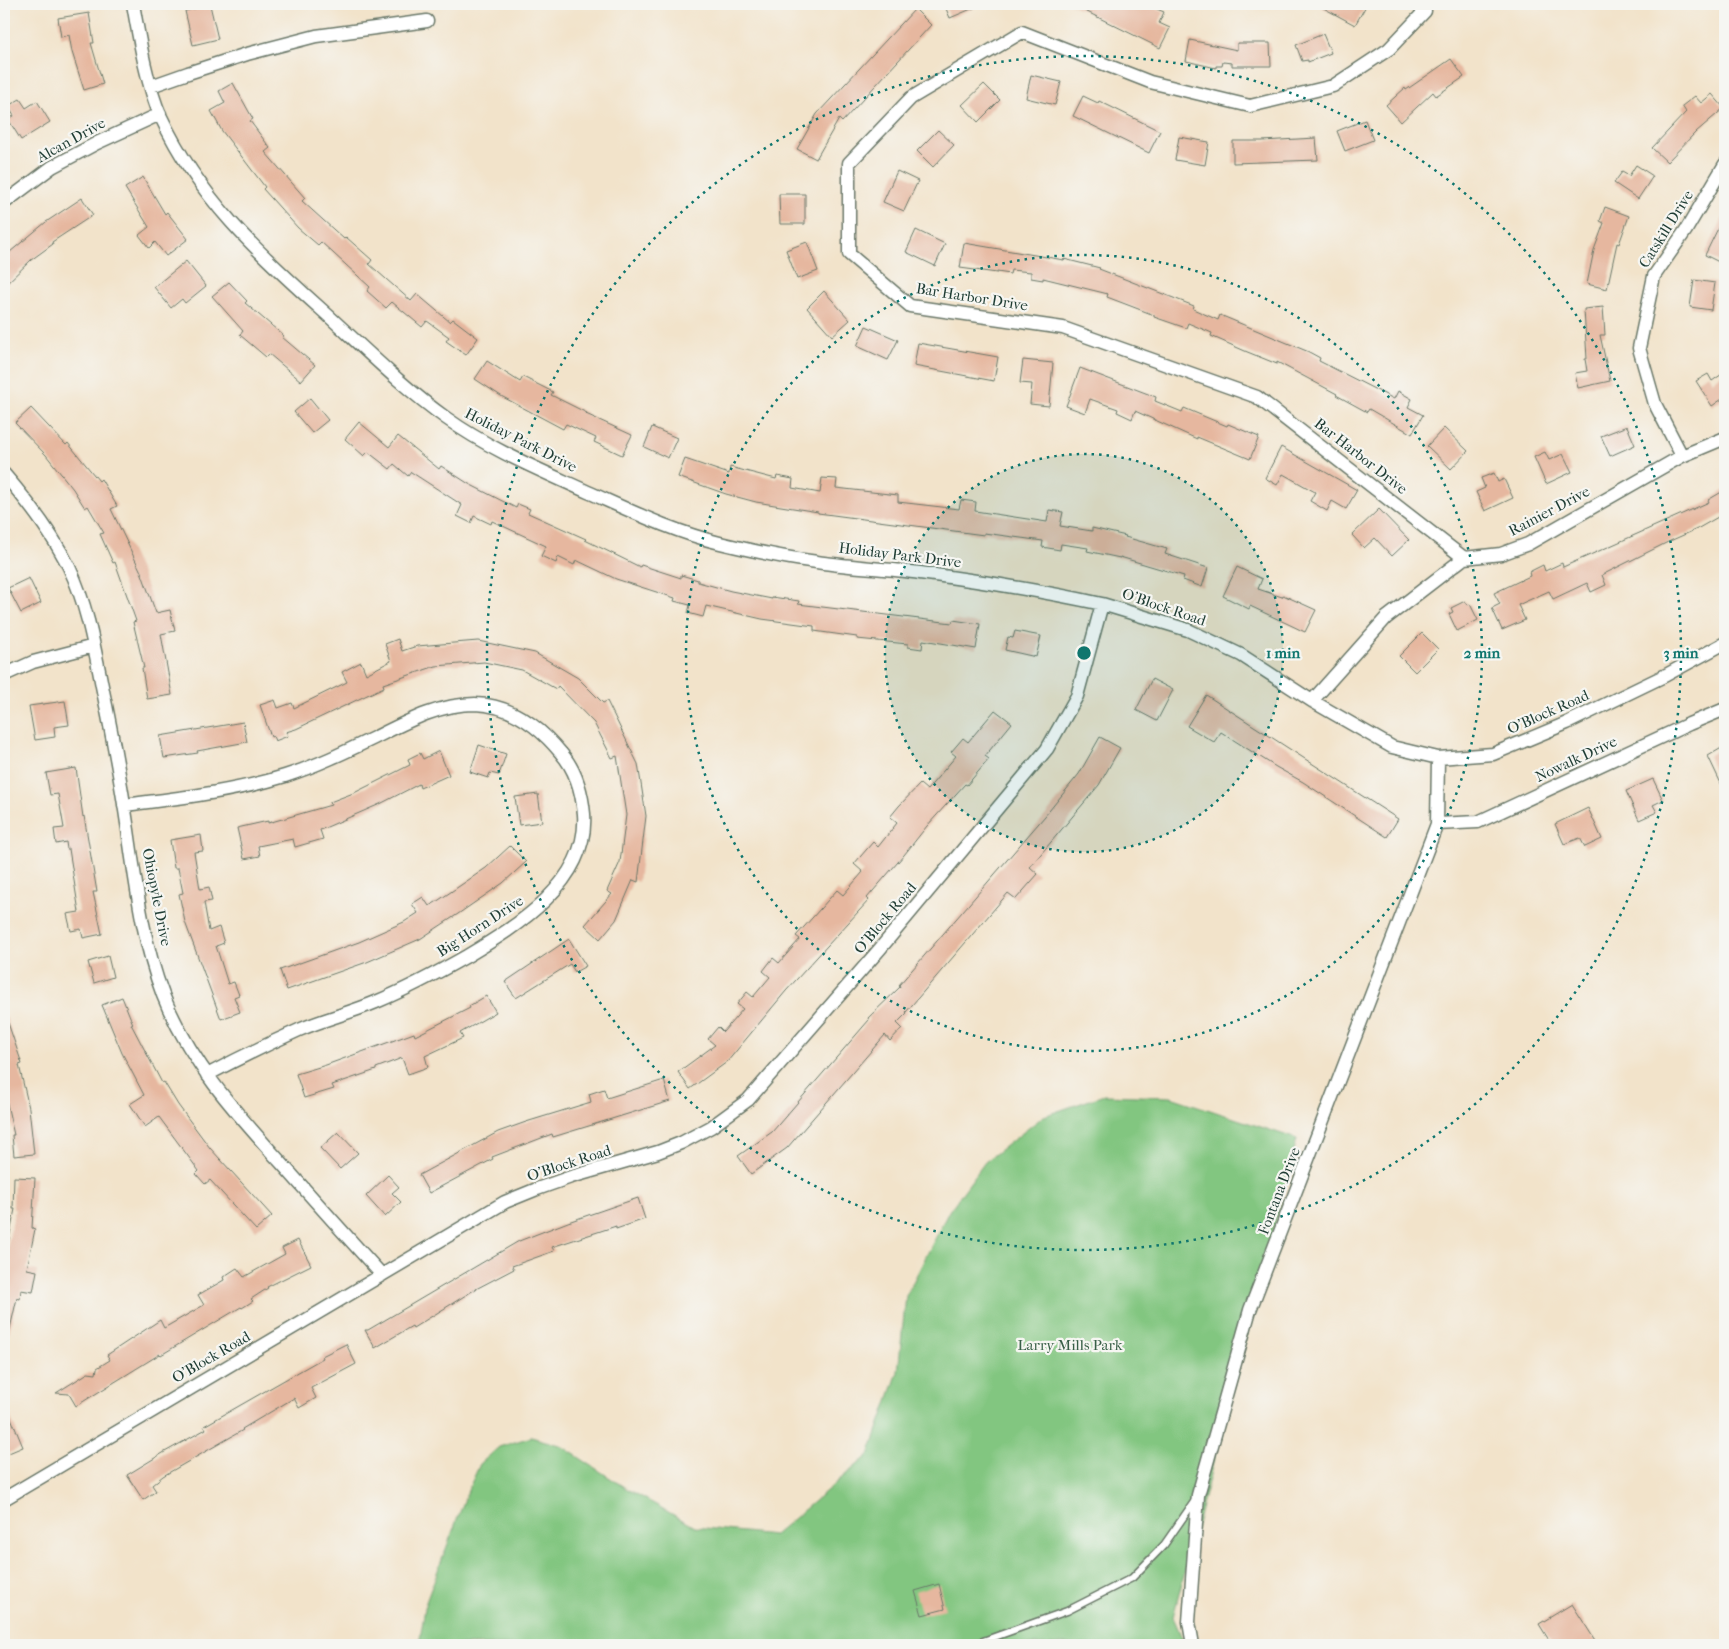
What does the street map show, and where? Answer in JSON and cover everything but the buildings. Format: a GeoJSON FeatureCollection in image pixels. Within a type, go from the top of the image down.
{"type":"FeatureCollection","features":[{"type":"Feature","properties":{"kind":"street","name":"Holiday Park Drive"},"geometry":{"type":"LineString","coordinates":[[133,4],[138,34],[160,114],[183,159],[201,186],[237,230],[289,280],[418,398],[449,421],[490,445],[540,470],[653,520],[718,543],[810,561],[918,572],[1046,592],[1102,604]]}},
{"type":"Feature","properties":{"kind":"street","name":"Bar Harbor Drive"},"geometry":{"type":"LineString","coordinates":[[1425,11],[1389,49],[1333,86],[1250,106],[1150,82],[1022,32],[911,98],[849,163],[848,254],[910,306],[1063,328],[1258,397],[1464,558]]}},
{"type":"Feature","properties":{"kind":"street"},"geometry":{"type":"LineString","coordinates":[[151,86],[247,54],[316,36],[427,21]]}},
{"type":"Feature","properties":{"kind":"street","name":"Alcan Drive"},"geometry":{"type":"LineString","coordinates":[[4,203],[52,167],[97,143],[160,114]]}},
{"type":"Feature","properties":{"kind":"street","name":"Catskill Drive"},"geometry":{"type":"LineString","coordinates":[[1682,456],[1655,404],[1639,348],[1654,276],[1686,230],[1725,164]]}},
{"type":"Feature","properties":{"kind":"street","name":"Rainier Drive"},"geometry":{"type":"LineString","coordinates":[[1464,558],[1501,554],[1528,544],[1682,456],[1725,438]]}},
{"type":"Feature","properties":{"kind":"street","name":"Ohiopyle Drive"},"geometry":{"type":"LineString","coordinates":[[4,474],[41,519],[69,567],[84,603],[124,805],[138,897],[154,968],[175,1022],[207,1075],[232,1108],[382,1275]]}},
{"type":"Feature","properties":{"kind":"street"},"geometry":{"type":"LineString","coordinates":[[1312,701],[1386,618],[1464,558]]}},
{"type":"Feature","properties":{"kind":"street","name":"O'Block Road"},"geometry":{"type":"LineString","coordinates":[[4,1499],[505,1202],[571,1177],[658,1152],[681,1143],[711,1127],[748,1100],[879,950],[1047,750],[1077,696],[1102,604],[1188,630],[1241,655],[1312,701],[1392,747],[1438,758],[1492,754],[1567,723],[1666,675],[1725,643]]}},
{"type":"Feature","properties":{"kind":"street"},"geometry":{"type":"LineString","coordinates":[[4,675],[33,662],[94,646]]}},
{"type":"Feature","properties":{"kind":"street","name":"Big Horn Drive"},"geometry":{"type":"LineString","coordinates":[[124,805],[212,793],[284,776],[321,762],[409,720],[433,711],[470,705],[495,707],[514,713],[533,724],[565,758],[576,778],[582,801],[584,824],[579,848],[570,870],[555,890],[538,908],[517,925],[404,990],[301,1029],[207,1075]]}},
{"type":"Feature","properties":{"kind":"street","name":"Nowalk Drive"},"geometry":{"type":"LineString","coordinates":[[1437,824],[1478,822],[1689,724],[1725,710]]}},
{"type":"Feature","properties":{"kind":"street","name":"Fontana Drive"},"geometry":{"type":"LineString","coordinates":[[1193,1645],[1189,1622],[1198,1495],[1250,1310],[1437,824],[1438,758]]}},
{"type":"Feature","properties":{"kind":"lane"},"geometry":{"type":"LineString","coordinates":[[972,1645],[1067,1612],[1132,1578],[1164,1545],[1198,1495]]}},
{"type":"Feature","properties":{"kind":"green space","name":"Larry Mills Park"},"geometry":{"type":"Polygon","coordinates":[[[1104,1095],[1171,1097],[1297,1139],[1173,1617],[1185,1645],[419,1645],[426,1602],[480,1464],[499,1447],[531,1437],[560,1445],[624,1487],[695,1527],[774,1535],[869,1455],[898,1372],[906,1296],[949,1211],[985,1162],[1044,1116],[1104,1095]]]}}]}
